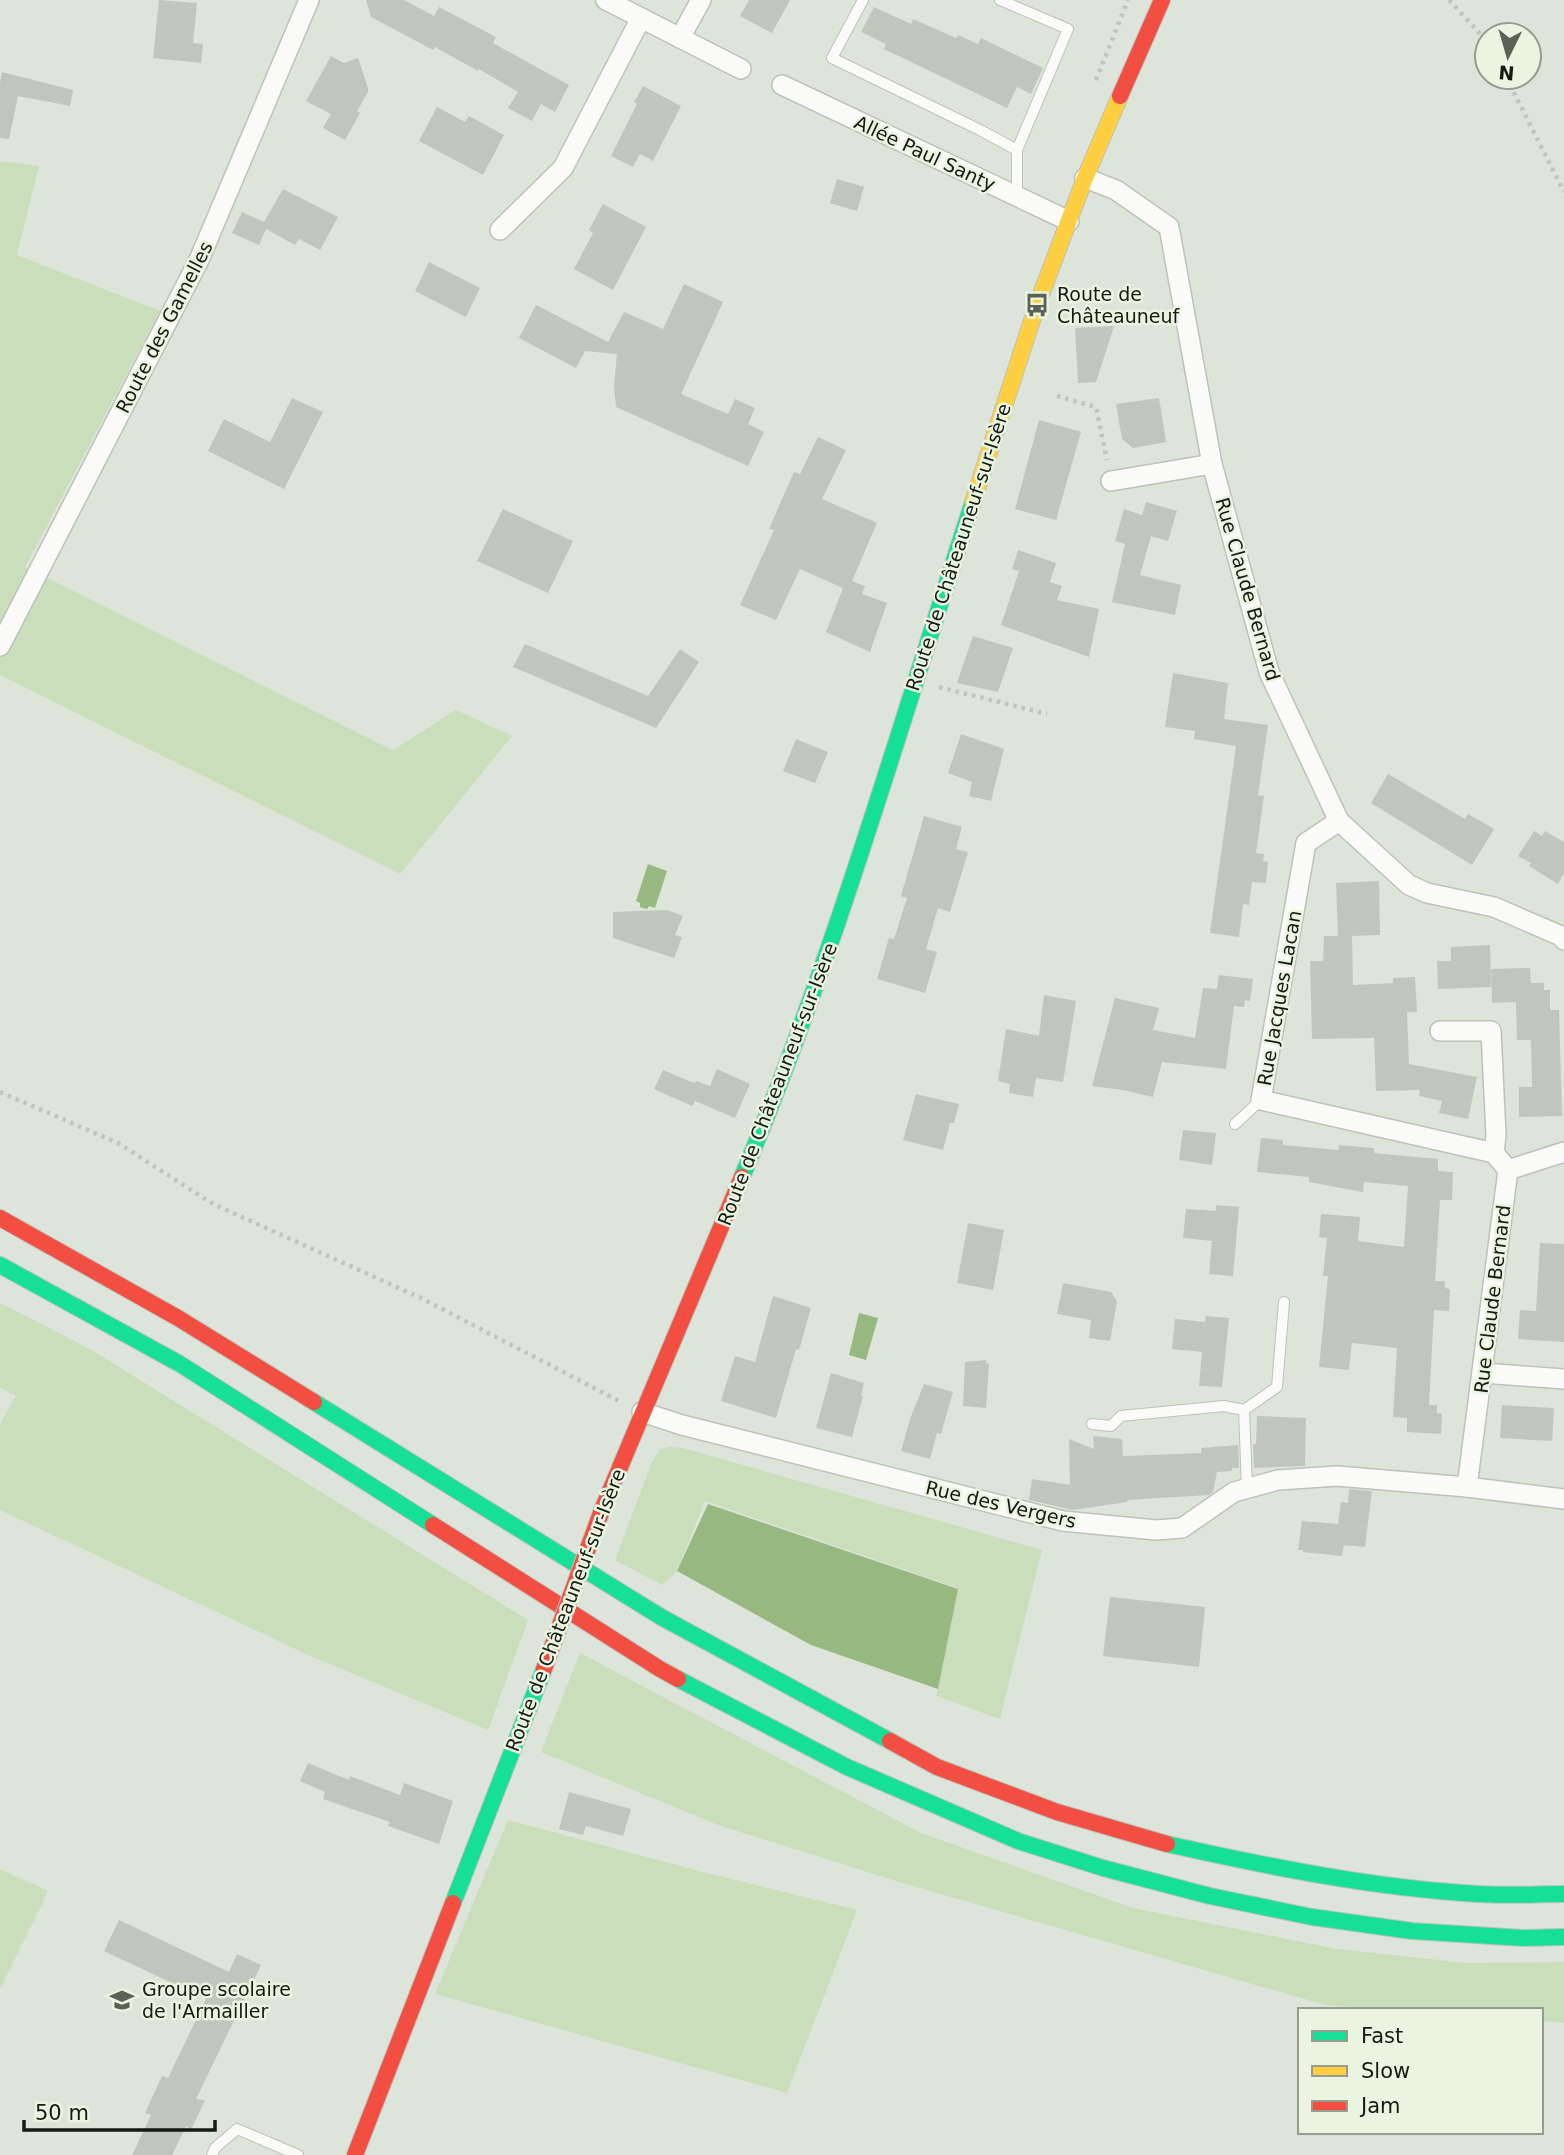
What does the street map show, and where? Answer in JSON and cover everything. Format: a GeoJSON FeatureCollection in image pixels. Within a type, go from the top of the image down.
{"type":"FeatureCollection","features":[{"type":"Feature","properties":{"kind":"main road","name":"Route de Châteauneuf-sur-Isère"},"geometry":{"type":"LineString","coordinates":[[355,2155],[544,1669],[602,1510],[766,1120],[835,932],[1019,356],[1085,178],[1162,0]]}},
{"type":"Feature","properties":{"kind":"main road"},"geometry":{"type":"LineString","coordinates":[[0,1218],[178,1318],[661,1617],[937,1767],[1069,1816],[1153,1841],[1252,1863],[1358,1881],[1479,1894],[1564,1894]]}},
{"type":"Feature","properties":{"kind":"main road"},"geometry":{"type":"LineString","coordinates":[[0,1265],[180,1364],[660,1668],[847,1767],[1018,1841],[1104,1868],[1210,1896],[1312,1917],[1412,1930],[1523,1938],[1564,1937]]}},
{"type":"Feature","properties":{"kind":"street","name":"Route des Gamelles"},"geometry":{"type":"LineString","coordinates":[[0,646],[199,260],[309,0]]}},
{"type":"Feature","properties":{"kind":"street"},"geometry":{"type":"LineString","coordinates":[[606,0],[741,69]]}},
{"type":"Feature","properties":{"kind":"street"},"geometry":{"type":"LineString","coordinates":[[680,38],[701,0]]}},
{"type":"Feature","properties":{"kind":"street"},"geometry":{"type":"LineString","coordinates":[[500,230],[563,168],[641,18]]}},
{"type":"Feature","properties":{"kind":"street","name":"Allée Paul Santy"},"geometry":{"type":"LineString","coordinates":[[782,85],[1069,221]]}},
{"type":"Feature","properties":{"kind":"street","name":"Rue Claude Bernard"},"geometry":{"type":"LineString","coordinates":[[1085,178],[1116,190],[1169,227],[1212,464],[1269,672],[1339,821],[1409,885],[1427,893],[1494,906],[1561,936],[1564,940]]}},
{"type":"Feature","properties":{"kind":"street"},"geometry":{"type":"LineString","coordinates":[[1111,481],[1212,464]]}},
{"type":"Feature","properties":{"kind":"street","name":"Rue Jacques Lacan"},"geometry":{"type":"LineString","coordinates":[[1339,821],[1306,844],[1261,1100],[1494,1153]]}},
{"type":"Feature","properties":{"kind":"street"},"geometry":{"type":"LineString","coordinates":[[1440,1031],[1491,1031],[1496,1135],[1494,1153],[1508,1170],[1564,1152]]}},
{"type":"Feature","properties":{"kind":"street","name":"Rue Claude Bernard"},"geometry":{"type":"LineString","coordinates":[[1467,1487],[1508,1170]]}},
{"type":"Feature","properties":{"kind":"street"},"geometry":{"type":"LineString","coordinates":[[1483,1373],[1564,1379]]}},
{"type":"Feature","properties":{"kind":"street","name":"Rue des Vergers"},"geometry":{"type":"LineString","coordinates":[[642,1412],[682,1425],[1063,1521],[1156,1530],[1182,1528],[1234,1492],[1278,1480],[1337,1476],[1467,1487],[1564,1499]]}},
{"type":"Feature","properties":{"kind":"lane"},"geometry":{"type":"LineString","coordinates":[[863,0],[832,58],[1017,150]]}},
{"type":"Feature","properties":{"kind":"lane"},"geometry":{"type":"LineString","coordinates":[[1000,0],[1068,29],[1017,150],[1017,197]]}},
{"type":"Feature","properties":{"kind":"lane"},"geometry":{"type":"LineString","coordinates":[[1235,1124],[1261,1100]]}},
{"type":"Feature","properties":{"kind":"lane"},"geometry":{"type":"LineString","coordinates":[[1092,1424],[1111,1426],[1121,1416],[1224,1406],[1244,1410],[1277,1387],[1284,1302]]}},
{"type":"Feature","properties":{"kind":"lane"},"geometry":{"type":"LineString","coordinates":[[1244,1410],[1247,1488]]}},
{"type":"Feature","properties":{"kind":"lane"},"geometry":{"type":"LineString","coordinates":[[212,2155],[215,2148],[237,2129],[299,2155]]}},
{"type":"Feature","properties":{"kind":"path"},"geometry":{"type":"LineString","coordinates":[[1449,0],[1473,26]]}},
{"type":"Feature","properties":{"kind":"path"},"geometry":{"type":"LineString","coordinates":[[1513,91],[1564,192]]}},
{"type":"Feature","properties":{"kind":"path"},"geometry":{"type":"LineString","coordinates":[[1058,396],[1096,407],[1111,481]]}},
{"type":"Feature","properties":{"kind":"path"},"geometry":{"type":"LineString","coordinates":[[914,681],[1046,714]]}},
{"type":"Feature","properties":{"kind":"path"},"geometry":{"type":"LineString","coordinates":[[0,1092],[118,1143],[214,1204],[421,1298],[642,1412]]}},
{"type":"Feature","properties":{"kind":"shaded area"},"geometry":{"type":"Polygon","coordinates":[[[0,161],[39,166],[17,255],[160,311],[25,567],[393,750],[456,710],[512,736],[400,874],[0,675],[0,161]]]}},
{"type":"Feature","properties":{"kind":"shaded area"},"geometry":{"type":"Polygon","coordinates":[[[648,864],[667,871],[655,908],[649,906],[647,909],[640,907],[640,903],[636,901],[648,864]]]}},
{"type":"Feature","properties":{"kind":"shaded area"},"geometry":{"type":"Polygon","coordinates":[[[0,1303],[90,1349],[528,1620],[488,1730],[308,1655],[0,1510],[0,1424],[16,1396],[0,1388],[0,1303]]]}},
{"type":"Feature","properties":{"kind":"shaded area"},"geometry":{"type":"Polygon","coordinates":[[[859,1313],[878,1318],[866,1360],[849,1355],[859,1313]]]}},
{"type":"Feature","properties":{"kind":"shaded area"},"geometry":{"type":"Polygon","coordinates":[[[683,1448],[1042,1550],[1000,1719],[936,1696],[958,1588],[705,1501],[677,1571],[662,1585],[615,1560],[652,1462],[660,1449],[683,1448]]]}},
{"type":"Feature","properties":{"kind":"shaded area"},"geometry":{"type":"Polygon","coordinates":[[[708,1504],[958,1589],[938,1689],[811,1645],[677,1571],[708,1504]]]}},
{"type":"Feature","properties":{"kind":"shaded area"},"geometry":{"type":"Polygon","coordinates":[[[580,1653],[921,1833],[1133,1908],[1337,1949],[1466,1963],[1564,1962],[1564,2023],[1543,2021],[1543,2008],[1365,2008],[1325,2005],[899,1882],[718,1825],[541,1752],[580,1653]]]}},
{"type":"Feature","properties":{"kind":"shaded area"},"geometry":{"type":"Polygon","coordinates":[[[508,1820],[857,1910],[787,2093],[435,1994],[508,1820]]]}},
{"type":"Feature","properties":{"kind":"shaded area"},"geometry":{"type":"Polygon","coordinates":[[[0,1869],[48,1891],[0,1989],[0,1869]]]}},
{"type":"Feature","properties":{"kind":"building"},"geometry":{"type":"Polygon","coordinates":[[[159,0],[197,3],[193,43],[203,44],[201,63],[153,58],[159,0]]]}},
{"type":"Feature","properties":{"kind":"building"},"geometry":{"type":"Polygon","coordinates":[[[366,0],[404,0],[434,16],[439,7],[496,37],[493,43],[569,85],[555,112],[541,104],[532,121],[508,108],[518,92],[479,69],[478,71],[435,47],[433,50],[371,17],[366,0]]]}},
{"type":"Feature","properties":{"kind":"building"},"geometry":{"type":"Polygon","coordinates":[[[749,0],[790,0],[772,33],[740,16],[749,0]]]}},
{"type":"Feature","properties":{"kind":"building"},"geometry":{"type":"Polygon","coordinates":[[[874,7],[911,24],[913,19],[956,38],[958,35],[978,44],[981,38],[1043,68],[1031,94],[1017,87],[1007,108],[884,49],[886,44],[861,32],[874,7]]]}},
{"type":"Feature","properties":{"kind":"building"},"geometry":{"type":"Polygon","coordinates":[[[331,56],[344,63],[358,58],[368,88],[357,111],[360,113],[345,140],[323,128],[331,114],[306,101],[331,56]]]}},
{"type":"Feature","properties":{"kind":"building"},"geometry":{"type":"Polygon","coordinates":[[[2,72],[73,90],[70,106],[18,96],[9,139],[0,138],[2,72]]]}},
{"type":"Feature","properties":{"kind":"building"},"geometry":{"type":"Polygon","coordinates":[[[643,86],[681,106],[653,161],[640,154],[633,167],[611,156],[643,86]]]}},
{"type":"Feature","properties":{"kind":"building"},"geometry":{"type":"Polygon","coordinates":[[[437,107],[465,122],[469,116],[504,135],[483,175],[419,141],[437,107]]]}},
{"type":"Feature","properties":{"kind":"building"},"geometry":{"type":"Polygon","coordinates":[[[837,179],[864,187],[857,211],[830,203],[837,179]]]}},
{"type":"Feature","properties":{"kind":"building"},"geometry":{"type":"Polygon","coordinates":[[[283,189],[338,217],[320,250],[299,239],[295,245],[266,229],[259,245],[232,233],[242,212],[264,222],[283,189]]]}},
{"type":"Feature","properties":{"kind":"building"},"geometry":{"type":"Polygon","coordinates":[[[603,204],[646,227],[613,290],[574,269],[593,233],[589,230],[603,204]]]}},
{"type":"Feature","properties":{"kind":"building"},"geometry":{"type":"Polygon","coordinates":[[[429,262],[480,288],[466,317],[415,291],[429,262]]]}},
{"type":"Feature","properties":{"kind":"building"},"geometry":{"type":"Polygon","coordinates":[[[684,284],[723,302],[681,394],[728,414],[735,399],[755,408],[748,424],[764,432],[748,466],[616,407],[614,386],[617,354],[585,351],[576,368],[519,338],[536,305],[608,342],[624,312],[663,329],[684,284]]]}},
{"type":"Feature","properties":{"kind":"building"},"geometry":{"type":"Polygon","coordinates":[[[1114,326],[1096,382],[1078,383],[1075,328],[1114,326]]]}},
{"type":"Feature","properties":{"kind":"building"},"geometry":{"type":"Polygon","coordinates":[[[292,398],[323,412],[284,489],[208,451],[224,419],[270,442],[292,398]]]}},
{"type":"Feature","properties":{"kind":"building"},"geometry":{"type":"Polygon","coordinates":[[[1159,398],[1166,442],[1133,448],[1122,439],[1116,404],[1159,398]]]}},
{"type":"Feature","properties":{"kind":"building"},"geometry":{"type":"Polygon","coordinates":[[[1039,420],[1081,432],[1056,520],[1015,509],[1039,420]]]}},
{"type":"Feature","properties":{"kind":"building"},"geometry":{"type":"Polygon","coordinates":[[[818,437],[846,450],[822,499],[877,523],[852,581],[865,586],[862,594],[887,603],[870,652],[826,632],[843,588],[800,569],[776,620],[740,605],[774,530],[769,529],[794,472],[800,474],[818,437]]]}},
{"type":"Feature","properties":{"kind":"building"},"geometry":{"type":"Polygon","coordinates":[[[1146,502],[1177,511],[1168,541],[1151,536],[1140,575],[1181,585],[1175,615],[1112,602],[1125,544],[1115,541],[1124,509],[1142,515],[1146,502]]]}},
{"type":"Feature","properties":{"kind":"building"},"geometry":{"type":"Polygon","coordinates":[[[503,509],[573,541],[548,593],[477,561],[503,509]]]}},
{"type":"Feature","properties":{"kind":"building"},"geometry":{"type":"Polygon","coordinates":[[[1018,550],[1056,563],[1050,582],[1062,586],[1057,600],[1099,609],[1089,657],[1001,625],[1019,571],[1012,569],[1018,550]]]}},
{"type":"Feature","properties":{"kind":"building"},"geometry":{"type":"Polygon","coordinates":[[[973,636],[1013,648],[998,692],[957,683],[973,636]]]}},
{"type":"Feature","properties":{"kind":"building"},"geometry":{"type":"Polygon","coordinates":[[[525,644],[648,696],[680,649],[699,662],[656,728],[513,667],[525,644]]]}},
{"type":"Feature","properties":{"kind":"building"},"geometry":{"type":"Polygon","coordinates":[[[1173,673],[1228,683],[1224,719],[1268,725],[1258,795],[1264,796],[1256,853],[1264,854],[1263,861],[1268,862],[1266,883],[1252,882],[1249,905],[1243,904],[1239,937],[1210,933],[1236,746],[1194,739],[1195,731],[1165,727],[1173,673]]]}},
{"type":"Feature","properties":{"kind":"building"},"geometry":{"type":"Polygon","coordinates":[[[961,734],[1004,749],[991,801],[969,796],[972,782],[948,773],[961,734]]]}},
{"type":"Feature","properties":{"kind":"building"},"geometry":{"type":"Polygon","coordinates":[[[796,739],[828,752],[815,783],[783,771],[796,739]]]}},
{"type":"Feature","properties":{"kind":"building"},"geometry":{"type":"Polygon","coordinates":[[[1388,774],[1465,819],[1468,814],[1494,829],[1472,865],[1371,803],[1388,774]]]}},
{"type":"Feature","properties":{"kind":"building"},"geometry":{"type":"Polygon","coordinates":[[[924,816],[962,827],[956,849],[968,852],[950,912],[938,908],[926,949],[937,952],[925,993],[877,979],[889,938],[894,939],[907,898],[901,896],[924,816]]]}},
{"type":"Feature","properties":{"kind":"building"},"geometry":{"type":"Polygon","coordinates":[[[1534,831],[1542,836],[1545,831],[1564,842],[1564,873],[1558,884],[1518,856],[1534,831]]]}},
{"type":"Feature","properties":{"kind":"building"},"geometry":{"type":"Polygon","coordinates":[[[1379,881],[1380,935],[1352,936],[1353,985],[1393,983],[1393,978],[1415,977],[1417,1012],[1407,1012],[1409,1064],[1477,1077],[1468,1119],[1439,1113],[1442,1101],[1419,1096],[1420,1090],[1376,1091],[1374,1038],[1312,1039],[1310,961],[1323,961],[1324,936],[1338,936],[1336,883],[1379,881]]]}},
{"type":"Feature","properties":{"kind":"building"},"geometry":{"type":"Polygon","coordinates":[[[667,910],[683,916],[675,935],[682,937],[674,958],[613,938],[613,912],[667,910]]]}},
{"type":"Feature","properties":{"kind":"building"},"geometry":{"type":"Polygon","coordinates":[[[1490,945],[1491,987],[1438,989],[1437,961],[1451,961],[1451,947],[1490,945]]]}},
{"type":"Feature","properties":{"kind":"building"},"geometry":{"type":"Polygon","coordinates":[[[1530,968],[1531,983],[1544,983],[1544,990],[1550,990],[1550,1010],[1559,1010],[1562,1116],[1519,1117],[1519,1087],[1532,1087],[1531,1040],[1517,1040],[1516,1002],[1492,1003],[1491,969],[1530,968]]]}},
{"type":"Feature","properties":{"kind":"building"},"geometry":{"type":"Polygon","coordinates":[[[1219,975],[1253,979],[1250,1001],[1245,1000],[1244,1007],[1234,1006],[1226,1069],[1162,1062],[1153,1097],[1092,1086],[1115,998],[1159,1008],[1153,1030],[1195,1038],[1203,988],[1217,989],[1219,975]]]}},
{"type":"Feature","properties":{"kind":"building"},"geometry":{"type":"Polygon","coordinates":[[[1044,995],[1076,1001],[1063,1082],[1036,1078],[1033,1097],[1009,1093],[1010,1084],[998,1081],[1006,1029],[1039,1036],[1044,995]]]}},
{"type":"Feature","properties":{"kind":"building"},"geometry":{"type":"Polygon","coordinates":[[[717,1069],[750,1084],[735,1118],[695,1101],[692,1106],[654,1089],[663,1070],[694,1083],[696,1081],[710,1086],[717,1069]]]}},
{"type":"Feature","properties":{"kind":"building"},"geometry":{"type":"Polygon","coordinates":[[[916,1094],[959,1104],[954,1123],[950,1123],[943,1150],[903,1140],[916,1094]]]}},
{"type":"Feature","properties":{"kind":"building"},"geometry":{"type":"Polygon","coordinates":[[[1183,1130],[1216,1133],[1212,1165],[1179,1160],[1183,1130]]]}},
{"type":"Feature","properties":{"kind":"building"},"geometry":{"type":"Polygon","coordinates":[[[1261,1138],[1283,1140],[1283,1145],[1338,1150],[1339,1145],[1374,1148],[1374,1153],[1438,1159],[1438,1171],[1453,1172],[1452,1200],[1440,1200],[1435,1281],[1445,1281],[1445,1288],[1450,1289],[1449,1311],[1434,1310],[1429,1405],[1437,1405],[1437,1413],[1442,1414],[1441,1434],[1407,1432],[1407,1418],[1393,1417],[1397,1348],[1352,1343],[1349,1370],[1319,1367],[1328,1276],[1323,1276],[1327,1238],[1319,1237],[1321,1214],[1360,1217],[1358,1241],[1404,1247],[1408,1186],[1364,1182],[1363,1192],[1309,1182],[1309,1177],[1257,1172],[1261,1138]]]}},
{"type":"Feature","properties":{"kind":"building"},"geometry":{"type":"Polygon","coordinates":[[[1216,1205],[1239,1207],[1233,1276],[1209,1274],[1212,1241],[1183,1238],[1186,1209],[1216,1211],[1216,1205]]]}},
{"type":"Feature","properties":{"kind":"building"},"geometry":{"type":"Polygon","coordinates":[[[968,1223],[1004,1230],[993,1290],[957,1283],[968,1223]]]}},
{"type":"Feature","properties":{"kind":"building"},"geometry":{"type":"Polygon","coordinates":[[[1540,1243],[1564,1244],[1564,1342],[1518,1339],[1520,1310],[1536,1311],[1540,1243]]]}},
{"type":"Feature","properties":{"kind":"building"},"geometry":{"type":"Polygon","coordinates":[[[1063,1283],[1111,1292],[1117,1301],[1110,1341],[1089,1338],[1091,1320],[1057,1314],[1063,1283]]]}},
{"type":"Feature","properties":{"kind":"building"},"geometry":{"type":"Polygon","coordinates":[[[773,1296],[811,1308],[776,1418],[721,1401],[735,1356],[755,1362],[773,1296]]]}},
{"type":"Feature","properties":{"kind":"building"},"geometry":{"type":"Polygon","coordinates":[[[1206,1316],[1229,1318],[1222,1387],[1199,1386],[1202,1352],[1172,1349],[1175,1319],[1205,1322],[1206,1316]]]}},
{"type":"Feature","properties":{"kind":"building"},"geometry":{"type":"Polygon","coordinates":[[[986,1360],[989,1364],[986,1408],[963,1406],[965,1362],[986,1360]]]}},
{"type":"Feature","properties":{"kind":"building"},"geometry":{"type":"Polygon","coordinates":[[[831,1373],[864,1383],[852,1437],[816,1428],[831,1373]]]}},
{"type":"Feature","properties":{"kind":"building"},"geometry":{"type":"Polygon","coordinates":[[[924,1384],[953,1392],[941,1434],[937,1433],[930,1459],[901,1451],[924,1384]]]}},
{"type":"Feature","properties":{"kind":"building"},"geometry":{"type":"Polygon","coordinates":[[[1502,1405],[1554,1408],[1552,1441],[1500,1438],[1502,1405]]]}},
{"type":"Feature","properties":{"kind":"building"},"geometry":{"type":"Polygon","coordinates":[[[1257,1416],[1306,1418],[1305,1466],[1254,1468],[1253,1444],[1256,1444],[1257,1416]]]}},
{"type":"Feature","properties":{"kind":"building"},"geometry":{"type":"Polygon","coordinates":[[[1093,1436],[1122,1439],[1123,1456],[1202,1453],[1201,1448],[1238,1445],[1239,1468],[1217,1472],[1213,1492],[1209,1495],[1127,1500],[1073,1510],[1029,1500],[1032,1479],[1070,1485],[1069,1439],[1094,1449],[1093,1436]]]}},
{"type":"Feature","properties":{"kind":"building"},"geometry":{"type":"Polygon","coordinates":[[[1349,1489],[1372,1491],[1365,1547],[1344,1545],[1342,1556],[1298,1550],[1302,1521],[1338,1524],[1341,1502],[1348,1503],[1349,1489]]]}},
{"type":"Feature","properties":{"kind":"building"},"geometry":{"type":"Polygon","coordinates":[[[1110,1597],[1205,1607],[1199,1667],[1103,1656],[1110,1597]]]}},
{"type":"Feature","properties":{"kind":"building"},"geometry":{"type":"Polygon","coordinates":[[[308,1763],[349,1780],[350,1776],[400,1795],[404,1783],[453,1801],[439,1844],[388,1826],[390,1822],[323,1799],[325,1792],[300,1781],[308,1763]]]}},
{"type":"Feature","properties":{"kind":"building"},"geometry":{"type":"Polygon","coordinates":[[[569,1792],[631,1809],[623,1836],[586,1826],[583,1835],[559,1829],[569,1792]]]}},
{"type":"Feature","properties":{"kind":"building"},"geometry":{"type":"Polygon","coordinates":[[[119,1920],[229,1972],[237,1954],[261,1965],[196,2099],[205,2100],[191,2130],[186,2126],[172,2155],[132,2155],[151,2115],[145,2113],[162,2076],[168,2078],[206,1999],[104,1951],[119,1920]]]}},
{"type":"Feature","properties":{"kind":"traffic: fast"},"geometry":{"type":"LineString","coordinates":[[742,1177],[836,927],[973,502]]}},
{"type":"Feature","properties":{"kind":"traffic: fast"},"geometry":{"type":"LineString","coordinates":[[0,1265],[180,1364],[433,1525]]}},
{"type":"Feature","properties":{"kind":"traffic: fast"},"geometry":{"type":"LineString","coordinates":[[314,1402],[661,1617],[890,1741]]}},
{"type":"Feature","properties":{"kind":"traffic: fast"},"geometry":{"type":"LineString","coordinates":[[453,1903],[544,1669]]}},
{"type":"Feature","properties":{"kind":"traffic: fast"},"geometry":{"type":"LineString","coordinates":[[678,1679],[847,1767],[1018,1841],[1103,1868],[1210,1896],[1312,1917],[1412,1931],[1523,1938],[1564,1937]]}},
{"type":"Feature","properties":{"kind":"traffic: fast"},"geometry":{"type":"LineString","coordinates":[[1167,1844],[1283,1868],[1400,1887],[1489,1895],[1564,1894]]}},
{"type":"Feature","properties":{"kind":"traffic: slow"},"geometry":{"type":"LineString","coordinates":[[973,502],[1037,305],[1085,178],[1120,96]]}},
{"type":"Feature","properties":{"kind":"traffic: jam"},"geometry":{"type":"LineString","coordinates":[[1120,96],[1162,0]]}},
{"type":"Feature","properties":{"kind":"traffic: jam"},"geometry":{"type":"LineString","coordinates":[[602,1510],[742,1177]]}},
{"type":"Feature","properties":{"kind":"traffic: jam"},"geometry":{"type":"LineString","coordinates":[[0,1218],[178,1318],[314,1402]]}},
{"type":"Feature","properties":{"kind":"traffic: jam"},"geometry":{"type":"LineString","coordinates":[[544,1669],[602,1510]]}},
{"type":"Feature","properties":{"kind":"traffic: jam"},"geometry":{"type":"LineString","coordinates":[[433,1525],[678,1679]]}},
{"type":"Feature","properties":{"kind":"traffic: jam"},"geometry":{"type":"LineString","coordinates":[[890,1741],[937,1767],[1057,1812],[1167,1844]]}},
{"type":"Feature","properties":{"kind":"traffic: jam"},"geometry":{"type":"LineString","coordinates":[[355,2155],[453,1903]]}},
{"type":"Feature","properties":{"kind":"place","name":"Route de Châteauneuf"},"geometry":{"type":"Point","coordinates":[1037,305]}},
{"type":"Feature","properties":{"kind":"place","name":"Groupe scolaire de l'Armailler"},"geometry":{"type":"Point","coordinates":[122,2000]}}]}
